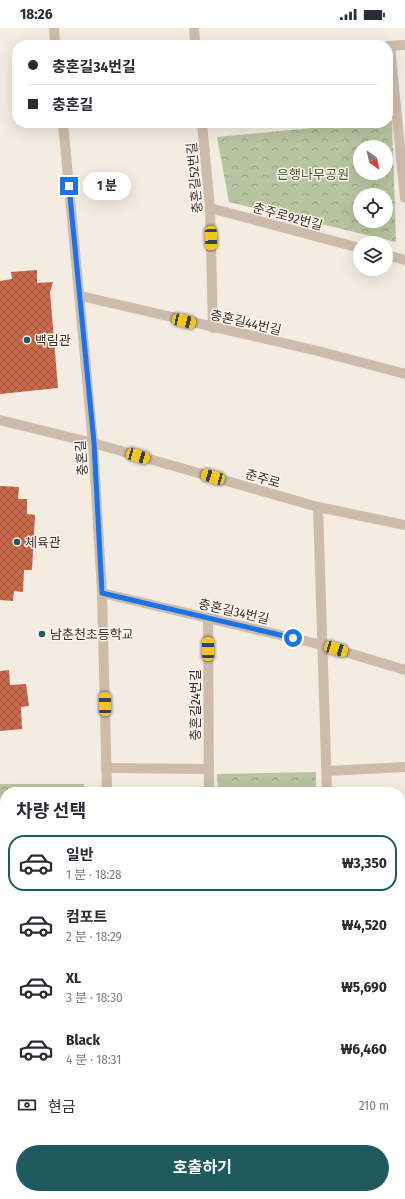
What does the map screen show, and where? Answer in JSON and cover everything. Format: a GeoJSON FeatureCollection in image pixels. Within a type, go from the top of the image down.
{"type":"FeatureCollection","features":[{"type":"Feature","properties":{"kind":"street"},"geometry":{"type":"LineString","coordinates":[[54,28],[55,40]]}},
{"type":"Feature","properties":{"kind":"street"},"geometry":{"type":"LineString","coordinates":[[194,28],[195,40]]}},
{"type":"Feature","properties":{"kind":"street"},"geometry":{"type":"LineString","coordinates":[[393,46],[405,45]]}},
{"type":"Feature","properties":{"kind":"street"},"geometry":{"type":"LineString","coordinates":[[393,84],[405,198]]}},
{"type":"Feature","properties":{"kind":"street","name":"충혼길"},"geometry":{"type":"LineString","coordinates":[[64,128],[81,296],[94,443],[102,593],[107,787]]}},
{"type":"Feature","properties":{"kind":"street","name":"충혼길52번길"},"geometry":{"type":"LineString","coordinates":[[202,128],[210,208],[213,328]]}},
{"type":"Feature","properties":{"kind":"street","name":"춘주로92번길"},"geometry":{"type":"LineString","coordinates":[[210,208],[353,246]]}},
{"type":"Feature","properties":{"kind":"street"},"geometry":{"type":"LineString","coordinates":[[393,257],[405,260]]}},
{"type":"Feature","properties":{"kind":"street","name":"충혼길44번길"},"geometry":{"type":"LineString","coordinates":[[81,296],[213,328],[318,351],[405,374]]}},
{"type":"Feature","properties":{"kind":"street","name":"춘주로"},"geometry":{"type":"LineString","coordinates":[[0,420],[94,443],[318,507],[405,525]]}},
{"type":"Feature","properties":{"kind":"street"},"geometry":{"type":"LineString","coordinates":[[318,507],[327,787]]}},
{"type":"Feature","properties":{"kind":"street","name":"충혼길34번길"},"geometry":{"type":"LineString","coordinates":[[102,593],[322,645],[405,670]]}},
{"type":"Feature","properties":{"kind":"street","name":"충혼길24번길"},"geometry":{"type":"LineString","coordinates":[[208,618],[209,787]]}},
{"type":"Feature","properties":{"kind":"street"},"geometry":{"type":"LineString","coordinates":[[327,771],[405,767]]}},
{"type":"Feature","properties":{"kind":"street"},"geometry":{"type":"LineString","coordinates":[[106,768],[208,770]]}},
{"type":"Feature","properties":{"kind":"green space","name":"은행나무공원"},"geometry":{"type":"Polygon","coordinates":[[[313,128],[392,128],[393,140],[353,140],[353,180],[393,180],[393,151],[396,242],[393,241],[393,236],[371,236],[229,202],[217,137],[313,128]]]}},
{"type":"Feature","properties":{"kind":"green space"},"geometry":{"type":"Polygon","coordinates":[[[316,772],[316,787],[218,787],[217,774],[316,772]]]}},
{"type":"Feature","properties":{"kind":"green space"},"geometry":{"type":"Polygon","coordinates":[[[0,784],[84,784],[84,787],[0,787],[0,784]]]}},
{"type":"Feature","properties":{"kind":"building","name":"백림관"},"geometry":{"type":"Polygon","coordinates":[[[37,270],[37,283],[53,282],[50,292],[58,388],[0,394],[0,281],[12,279],[11,272],[37,270]]]}},
{"type":"Feature","properties":{"kind":"building","name":"체육관"},"geometry":{"type":"Polygon","coordinates":[[[0,486],[19,487],[18,499],[27,499],[27,514],[35,515],[32,570],[24,570],[23,592],[14,591],[13,601],[0,600],[0,486]]]}},
{"type":"Feature","properties":{"kind":"building"},"geometry":{"type":"Polygon","coordinates":[[[9,670],[10,685],[26,684],[29,706],[21,707],[22,729],[0,731],[0,671],[9,670]]]}},
{"type":"Feature","properties":{"kind":"place","name":"백림관"},"geometry":{"type":"Point","coordinates":[27,340]}},
{"type":"Feature","properties":{"kind":"place","name":"체육관"},"geometry":{"type":"Point","coordinates":[17,542]}},
{"type":"Feature","properties":{"kind":"place","name":"남춘천초등학교"},"geometry":{"type":"Point","coordinates":[42,634]}},
{"type":"Feature","properties":{"kind":"route"},"geometry":{"type":"LineString","coordinates":[[69,186],[81,296],[94,443],[102,593],[293,638]]}}]}
